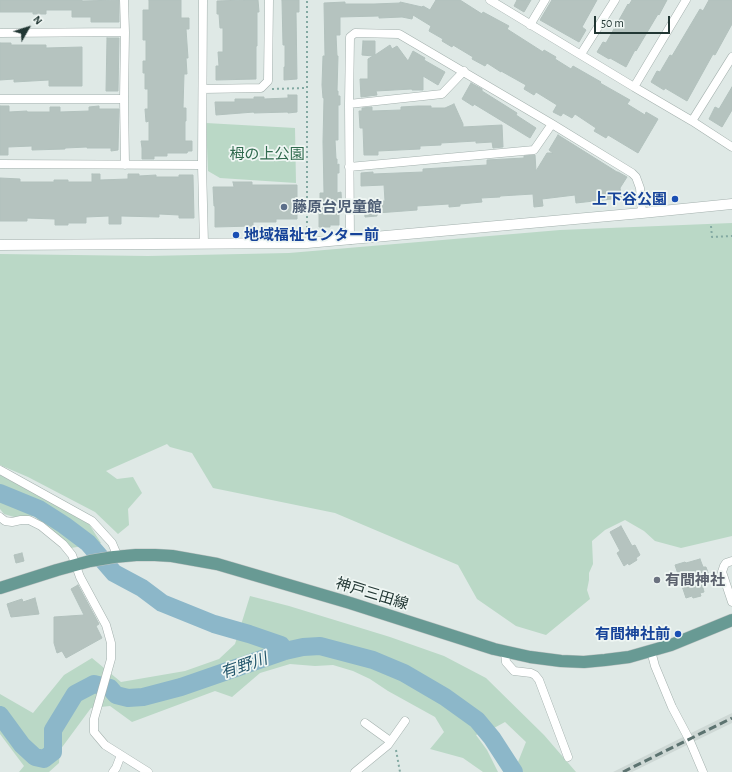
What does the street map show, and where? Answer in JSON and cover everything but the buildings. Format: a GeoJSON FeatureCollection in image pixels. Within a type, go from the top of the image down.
{"type":"FeatureCollection","features":[{"type":"Feature","properties":{"kind":"main road","name":"神戸三田線"},"geometry":{"type":"LineString","coordinates":[[0,588],[90,561],[136,555],[172,556],[217,564],[350,603],[505,652],[561,661],[584,662],[629,657],[671,645],[732,620]]}},
{"type":"Feature","properties":{"kind":"street"},"geometry":{"type":"LineString","coordinates":[[124,0],[125,165]]}},
{"type":"Feature","properties":{"kind":"street"},"geometry":{"type":"LineString","coordinates":[[203,0],[202,165],[204,244]]}},
{"type":"Feature","properties":{"kind":"street"},"geometry":{"type":"LineString","coordinates":[[203,89],[261,88],[268,81],[269,0]]}},
{"type":"Feature","properties":{"kind":"street"},"geometry":{"type":"LineString","coordinates":[[490,0],[581,54],[732,148]]}},
{"type":"Feature","properties":{"kind":"street"},"geometry":{"type":"LineString","coordinates":[[530,24],[545,0]]}},
{"type":"Feature","properties":{"kind":"street"},"geometry":{"type":"LineString","coordinates":[[581,54],[615,0]]}},
{"type":"Feature","properties":{"kind":"street"},"geometry":{"type":"LineString","coordinates":[[634,87],[686,0]]}},
{"type":"Feature","properties":{"kind":"street"},"geometry":{"type":"LineString","coordinates":[[0,33],[125,32]]}},
{"type":"Feature","properties":{"kind":"street"},"geometry":{"type":"LineString","coordinates":[[350,240],[350,37],[355,33],[399,34],[464,71],[632,173],[636,177],[640,188],[642,213]]}},
{"type":"Feature","properties":{"kind":"street"},"geometry":{"type":"LineString","coordinates":[[692,122],[732,57]]}},
{"type":"Feature","properties":{"kind":"street"},"geometry":{"type":"LineString","coordinates":[[349,104],[442,94],[464,71]]}},
{"type":"Feature","properties":{"kind":"street"},"geometry":{"type":"LineString","coordinates":[[0,99],[124,99]]}},
{"type":"Feature","properties":{"kind":"street"},"geometry":{"type":"LineString","coordinates":[[349,167],[534,150],[552,124]]}},
{"type":"Feature","properties":{"kind":"street"},"geometry":{"type":"LineString","coordinates":[[0,164],[202,165]]}},
{"type":"Feature","properties":{"kind":"street"},"geometry":{"type":"LineString","coordinates":[[0,245],[307,243],[732,204]]}},
{"type":"Feature","properties":{"kind":"street"},"geometry":{"type":"LineString","coordinates":[[0,470],[92,521],[112,543],[116,557]]}},
{"type":"Feature","properties":{"kind":"street"},"geometry":{"type":"LineString","coordinates":[[0,517],[5,521],[12,522],[29,520],[41,526],[63,544],[72,555],[80,577],[106,625],[112,643],[112,659],[94,719],[94,732],[105,745],[148,772]]}},
{"type":"Feature","properties":{"kind":"street"},"geometry":{"type":"LineString","coordinates":[[732,560],[726,563],[722,572],[732,602]]}},
{"type":"Feature","properties":{"kind":"street"},"geometry":{"type":"LineString","coordinates":[[651,651],[658,673],[703,772]]}},
{"type":"Feature","properties":{"kind":"street"},"geometry":{"type":"LineString","coordinates":[[505,652],[506,662],[514,671],[531,673],[539,680],[568,758]]}},
{"type":"Feature","properties":{"kind":"street"},"geometry":{"type":"LineString","coordinates":[[355,772],[388,745],[405,721]]}},
{"type":"Feature","properties":{"kind":"street"},"geometry":{"type":"LineString","coordinates":[[365,723],[390,741]]}},
{"type":"Feature","properties":{"kind":"street"},"geometry":{"type":"LineString","coordinates":[[113,772],[121,755]]}},
{"type":"Feature","properties":{"kind":"path"},"geometry":{"type":"LineString","coordinates":[[307,0],[307,243]]}},
{"type":"Feature","properties":{"kind":"path"},"geometry":{"type":"LineString","coordinates":[[264,84],[271,89],[306,88]]}},
{"type":"Feature","properties":{"kind":"path"},"geometry":{"type":"LineString","coordinates":[[711,226],[712,237],[732,236]]}},
{"type":"Feature","properties":{"kind":"path"},"geometry":{"type":"LineString","coordinates":[[390,741],[394,742],[400,772]]}},
{"type":"Feature","properties":{"kind":"shaded area"},"geometry":{"type":"Polygon","coordinates":[[[732,713],[732,723],[693,742],[689,734],[732,713]]]}},
{"type":"Feature","properties":{"kind":"shaded area"},"geometry":{"type":"Polygon","coordinates":[[[683,737],[687,745],[632,772],[613,772],[683,737]]]}},
{"type":"Feature","properties":{"kind":"green space","name":"栂の上公園"},"geometry":{"type":"Polygon","coordinates":[[[206,123],[295,128],[296,183],[220,178],[208,171],[206,123]]]}},
{"type":"Feature","properties":{"kind":"green space"},"geometry":{"type":"Polygon","coordinates":[[[732,223],[732,536],[681,548],[655,541],[644,531],[625,520],[605,530],[592,541],[593,564],[589,573],[587,590],[590,599],[546,635],[516,626],[477,599],[458,565],[335,513],[213,488],[192,453],[170,447],[167,444],[106,471],[117,479],[133,477],[142,493],[128,509],[129,525],[118,534],[95,512],[28,477],[0,465],[0,254],[148,256],[289,253],[560,230],[732,223]]]}},
{"type":"Feature","properties":{"kind":"green space"},"geometry":{"type":"Polygon","coordinates":[[[0,475],[89,524],[101,543],[71,548],[34,516],[14,517],[4,514],[0,509],[0,475]]]}},
{"type":"Feature","properties":{"kind":"green space"},"geometry":{"type":"Polygon","coordinates":[[[250,596],[289,606],[390,637],[444,656],[486,678],[544,735],[576,772],[523,772],[518,762],[526,742],[505,722],[476,735],[487,750],[498,772],[483,772],[463,758],[430,749],[444,732],[435,717],[388,691],[370,679],[353,671],[333,665],[315,666],[290,664],[260,673],[232,697],[215,691],[132,722],[110,706],[91,708],[60,750],[59,763],[49,772],[19,772],[24,766],[0,734],[0,694],[33,713],[64,675],[92,658],[121,682],[185,671],[219,659],[235,644],[250,596]]]}},
{"type":"Feature","properties":{"kind":"waterway"},"geometry":{"type":"LineString","coordinates":[[0,493],[39,509],[64,525],[88,543],[114,573],[142,588],[162,603],[214,624],[281,645],[285,651]]}},
{"type":"Feature","properties":{"kind":"waterway","name":"有野川"},"geometry":{"type":"LineString","coordinates":[[0,715],[22,745],[35,757],[44,759],[53,752],[53,730],[75,694],[94,684],[110,688],[116,695],[128,698],[143,697],[181,687],[285,651],[303,647],[320,646],[373,660],[404,673],[445,697],[477,720],[492,738],[514,772]]}},
{"type":"Feature","properties":{"kind":"railway"},"geometry":{"type":"LineString","coordinates":[[623,772],[732,718]]}},
{"type":"Feature","properties":{"kind":"place","name":"上下谷公園"},"geometry":{"type":"Point","coordinates":[675,199]}},
{"type":"Feature","properties":{"kind":"place","name":"藤原台児童館"},"geometry":{"type":"Point","coordinates":[284,207]}},
{"type":"Feature","properties":{"kind":"place","name":"地域福祉センター前"},"geometry":{"type":"Point","coordinates":[236,235]}},
{"type":"Feature","properties":{"kind":"place","name":"有間神社"},"geometry":{"type":"Point","coordinates":[657,580]}},
{"type":"Feature","properties":{"kind":"place","name":"有間神社前"},"geometry":{"type":"Point","coordinates":[678,634]}}]}
